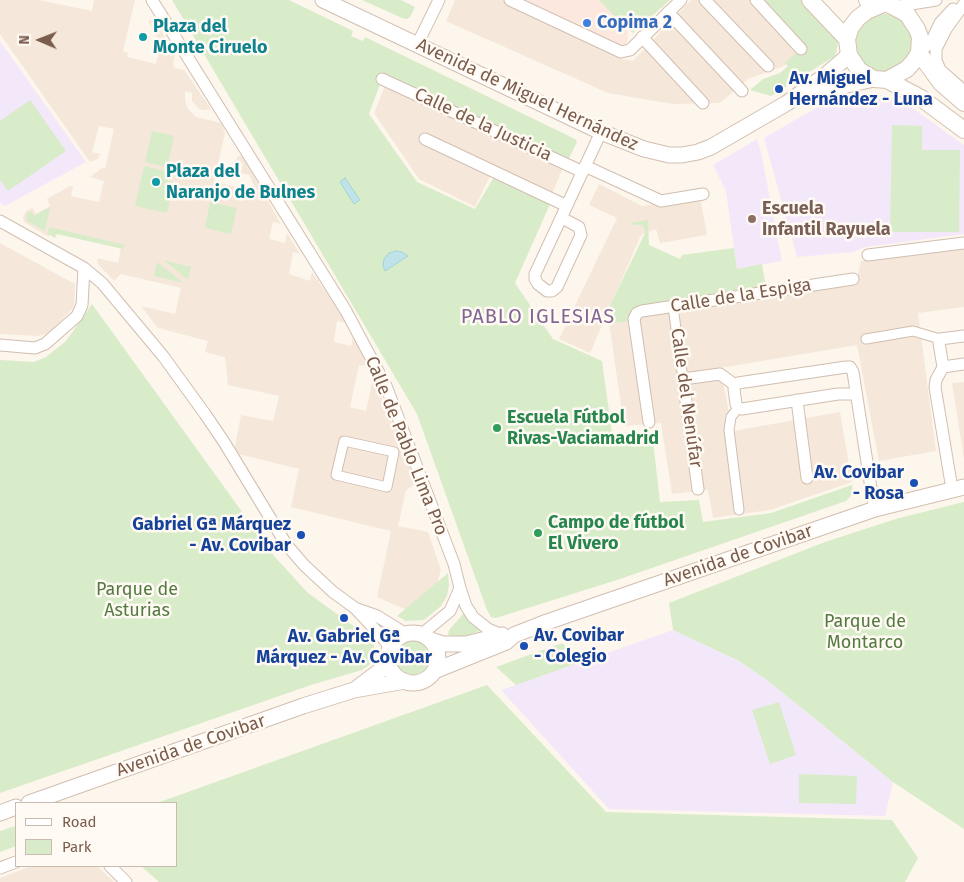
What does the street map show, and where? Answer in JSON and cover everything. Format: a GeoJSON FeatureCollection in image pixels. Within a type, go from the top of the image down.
{"type":"FeatureCollection","features":[{"type":"Feature","properties":{"kind":"main road"},"geometry":{"type":"LineString","coordinates":[[810,0],[848,47],[858,70],[921,98],[964,130]]}},
{"type":"Feature","properties":{"kind":"main road"},"geometry":{"type":"LineString","coordinates":[[848,47],[851,27],[858,18],[868,11],[881,4],[907,14],[914,23],[920,37],[919,53],[907,68],[880,80]]}},
{"type":"Feature","properties":{"kind":"main road"},"geometry":{"type":"LineString","coordinates":[[919,53],[941,83],[964,103]]}},
{"type":"Feature","properties":{"kind":"street","name":"Calle de Pablo Lima Pro"},"geometry":{"type":"LineString","coordinates":[[152,0],[346,311],[376,366],[386,386],[427,492],[454,564],[460,588]]}},
{"type":"Feature","properties":{"kind":"street","name":"Avenida de Miguel Hernández"},"geometry":{"type":"LineString","coordinates":[[323,0],[601,132],[644,149],[669,154],[682,155],[711,147],[786,103],[826,75],[848,47]]}},
{"type":"Feature","properties":{"kind":"street"},"geometry":{"type":"LineString","coordinates":[[417,45],[439,0]]}},
{"type":"Feature","properties":{"kind":"street"},"geometry":{"type":"LineString","coordinates":[[510,0],[621,52],[630,50],[681,0]]}},
{"type":"Feature","properties":{"kind":"street"},"geometry":{"type":"LineString","coordinates":[[706,0],[768,66]]}},
{"type":"Feature","properties":{"kind":"street"},"geometry":{"type":"LineString","coordinates":[[756,0],[801,48]]}},
{"type":"Feature","properties":{"kind":"street"},"geometry":{"type":"LineString","coordinates":[[881,4],[936,0]]}},
{"type":"Feature","properties":{"kind":"street"},"geometry":{"type":"LineString","coordinates":[[919,53],[932,40],[940,23],[954,6],[964,3]]}},
{"type":"Feature","properties":{"kind":"street"},"geometry":{"type":"LineString","coordinates":[[964,3],[946,29],[936,48],[936,60],[940,70],[964,91]]}},
{"type":"Feature","properties":{"kind":"street"},"geometry":{"type":"LineString","coordinates":[[668,12],[742,91]]}},
{"type":"Feature","properties":{"kind":"street"},"geometry":{"type":"LineString","coordinates":[[642,37],[703,103]]}},
{"type":"Feature","properties":{"kind":"street","name":"Calle de la Justicia"},"geometry":{"type":"LineString","coordinates":[[382,79],[584,169],[662,201],[703,194]]}},
{"type":"Feature","properties":{"kind":"street","name":"Avenida de Miguel Hernández"},"geometry":{"type":"LineString","coordinates":[[786,103],[820,91],[880,80]]}},
{"type":"Feature","properties":{"kind":"street"},"geometry":{"type":"LineString","coordinates":[[562,218],[579,227],[581,235],[557,287],[552,291],[547,291],[538,284],[535,274],[601,132]]}},
{"type":"Feature","properties":{"kind":"street"},"geometry":{"type":"LineString","coordinates":[[425,139],[567,206]]}},
{"type":"Feature","properties":{"kind":"street"},"geometry":{"type":"LineString","coordinates":[[0,221],[84,268],[102,283],[163,356],[224,442],[286,544],[304,565],[355,608],[390,648]]}},
{"type":"Feature","properties":{"kind":"street"},"geometry":{"type":"LineString","coordinates":[[868,255],[964,243]]}},
{"type":"Feature","properties":{"kind":"street"},"geometry":{"type":"LineString","coordinates":[[0,345],[35,348],[45,344],[77,316],[82,304],[84,268]]}},
{"type":"Feature","properties":{"kind":"street","name":"Calle de la Espiga"},"geometry":{"type":"LineString","coordinates":[[649,422],[634,319],[637,313],[853,279]]}},
{"type":"Feature","properties":{"kind":"street","name":"Calle del Nenúfar"},"geometry":{"type":"LineString","coordinates":[[673,306],[698,489]]}},
{"type":"Feature","properties":{"kind":"street"},"geometry":{"type":"LineString","coordinates":[[866,339],[913,331],[940,339],[964,336]]}},
{"type":"Feature","properties":{"kind":"street"},"geometry":{"type":"LineString","coordinates":[[940,339],[943,367],[936,380],[935,387],[958,488]]}},
{"type":"Feature","properties":{"kind":"street"},"geometry":{"type":"LineString","coordinates":[[943,367],[964,364]]}},
{"type":"Feature","properties":{"kind":"street"},"geometry":{"type":"LineString","coordinates":[[683,379],[720,374],[735,385],[850,367],[853,372],[876,509]]}},
{"type":"Feature","properties":{"kind":"street"},"geometry":{"type":"LineString","coordinates":[[735,385],[734,389],[738,408]]}},
{"type":"Feature","properties":{"kind":"street"},"geometry":{"type":"LineString","coordinates":[[738,408],[742,409],[838,394],[856,394]]}},
{"type":"Feature","properties":{"kind":"street"},"geometry":{"type":"LineString","coordinates":[[797,400],[807,478]]}},
{"type":"Feature","properties":{"kind":"street"},"geometry":{"type":"LineString","coordinates":[[738,408],[731,417],[729,430],[739,510]]}},
{"type":"Feature","properties":{"kind":"street"},"geometry":{"type":"LineString","coordinates":[[344,441],[394,452],[387,486],[336,475],[344,441]]}},
{"type":"Feature","properties":{"kind":"street","name":"Avenida de Covibar"},"geometry":{"type":"LineString","coordinates":[[426,637],[443,644],[466,644],[508,635],[876,509],[958,488]]}},
{"type":"Feature","properties":{"kind":"street"},"geometry":{"type":"LineString","coordinates":[[460,588],[466,606],[473,617],[488,629],[508,635]]}},
{"type":"Feature","properties":{"kind":"street"},"geometry":{"type":"LineString","coordinates":[[426,637],[450,611],[460,588]]}},
{"type":"Feature","properties":{"kind":"street"},"geometry":{"type":"LineString","coordinates":[[355,608],[377,616],[406,634],[426,637],[436,647],[438,655],[434,671],[421,681],[405,681],[392,671],[389,664],[390,648],[399,637],[406,634]]}},
{"type":"Feature","properties":{"kind":"street","name":"Avenida de Covibar"},"geometry":{"type":"LineString","coordinates":[[434,671],[506,642],[508,635]]}},
{"type":"Feature","properties":{"kind":"street","name":"Avenida de Covibar"},"geometry":{"type":"LineString","coordinates":[[354,690],[389,664]]}},
{"type":"Feature","properties":{"kind":"street","name":"Avenida de Covibar"},"geometry":{"type":"LineString","coordinates":[[32,802],[303,706],[354,690],[405,681]]}},
{"type":"Feature","properties":{"kind":"street"},"geometry":{"type":"LineString","coordinates":[[0,813],[15,808]]}},
{"type":"Feature","properties":{"kind":"street"},"geometry":{"type":"LineString","coordinates":[[0,868],[15,862]]}},
{"type":"Feature","properties":{"kind":"street"},"geometry":{"type":"LineString","coordinates":[[111,867],[126,882]]}},
{"type":"Feature","properties":{"kind":"shaded area"},"geometry":{"type":"Polygon","coordinates":[[[0,0],[39,0],[92,11],[94,0],[135,0],[123,51],[128,53],[127,57],[156,64],[161,44],[148,21],[154,18],[175,55],[173,64],[175,68],[184,70],[211,109],[199,109],[192,101],[192,93],[185,91],[188,109],[196,117],[221,123],[225,133],[214,182],[257,191],[249,175],[241,173],[243,163],[236,161],[237,157],[242,155],[281,224],[273,222],[269,239],[285,243],[287,233],[300,254],[293,252],[289,274],[310,281],[312,272],[346,323],[337,321],[334,342],[351,346],[353,337],[356,338],[369,364],[366,366],[359,365],[350,407],[366,411],[372,383],[374,382],[417,483],[406,490],[398,526],[428,532],[441,570],[437,583],[407,610],[377,597],[391,531],[291,507],[299,469],[238,454],[235,446],[241,415],[273,421],[279,396],[228,385],[225,357],[205,352],[208,341],[158,328],[141,306],[175,314],[181,288],[121,274],[114,281],[97,263],[98,258],[118,263],[121,248],[51,232],[49,237],[24,222],[23,217],[26,211],[32,208],[36,214],[50,206],[47,199],[70,186],[73,186],[71,196],[99,202],[104,181],[90,177],[102,168],[105,169],[114,129],[99,126],[92,152],[100,154],[98,159],[90,162],[0,34],[0,0]]]}},
{"type":"Feature","properties":{"kind":"shaded area"},"geometry":{"type":"Polygon","coordinates":[[[455,0],[504,0],[623,59],[633,61],[691,0],[752,0],[801,52],[784,66],[748,79],[720,103],[673,104],[608,93],[446,21],[455,0]]]}},
{"type":"Feature","properties":{"kind":"shaded area"},"geometry":{"type":"Polygon","coordinates":[[[517,0],[601,0],[626,26],[628,32],[627,43],[623,48],[517,0]]]}},
{"type":"Feature","properties":{"kind":"shaded area"},"geometry":{"type":"Polygon","coordinates":[[[0,41],[86,162],[5,206],[0,203],[0,41]]]}},
{"type":"Feature","properties":{"kind":"shaded area"},"geometry":{"type":"Polygon","coordinates":[[[386,84],[563,168],[551,196],[494,168],[475,207],[419,179],[374,113],[386,84]]]}},
{"type":"Feature","properties":{"kind":"shaded area"},"geometry":{"type":"Polygon","coordinates":[[[875,93],[904,102],[964,145],[964,234],[865,247],[854,252],[797,257],[764,138],[820,106],[845,96],[875,93]]]}},
{"type":"Feature","properties":{"kind":"shaded area","name":"Escuela Infantil Rayuela"},"geometry":{"type":"Polygon","coordinates":[[[757,139],[782,261],[737,269],[726,191],[713,165],[757,139]]]}},
{"type":"Feature","properties":{"kind":"shaded area"},"geometry":{"type":"Polygon","coordinates":[[[599,184],[642,206],[700,197],[707,235],[660,243],[656,229],[641,235],[590,353],[559,339],[617,218],[589,205],[599,184]]]}},
{"type":"Feature","properties":{"kind":"shaded area"},"geometry":{"type":"Polygon","coordinates":[[[0,243],[75,284],[74,307],[49,333],[37,336],[0,334],[0,243]]]}},
{"type":"Feature","properties":{"kind":"shaded area"},"geometry":{"type":"Polygon","coordinates":[[[964,246],[964,307],[918,313],[936,451],[879,461],[857,345],[720,368],[733,431],[840,412],[852,482],[770,510],[713,518],[708,490],[672,494],[661,423],[624,426],[609,322],[856,284],[861,261],[964,246]]]}},
{"type":"Feature","properties":{"kind":"shaded area"},"geometry":{"type":"Polygon","coordinates":[[[964,382],[964,459],[952,383],[964,382]]]}},
{"type":"Feature","properties":{"kind":"shaded area"},"geometry":{"type":"Polygon","coordinates":[[[673,630],[739,661],[767,680],[893,782],[885,816],[609,809],[501,690],[673,630]]]}},
{"type":"Feature","properties":{"kind":"shaded area"},"geometry":{"type":"Polygon","coordinates":[[[28,867],[98,867],[114,882],[0,882],[0,878],[28,867]]]}},
{"type":"Feature","properties":{"kind":"green space"},"geometry":{"type":"Polygon","coordinates":[[[172,0],[289,0],[353,31],[351,36],[363,41],[365,37],[575,139],[577,142],[567,162],[383,76],[369,114],[417,182],[475,209],[494,177],[551,202],[515,283],[553,339],[602,361],[612,433],[652,432],[660,502],[699,500],[703,522],[771,513],[852,485],[853,494],[846,501],[617,580],[496,618],[491,617],[417,414],[172,0]]]}},
{"type":"Feature","properties":{"kind":"green space"},"geometry":{"type":"Polygon","coordinates":[[[362,0],[401,0],[415,7],[407,19],[362,0]]]}},
{"type":"Feature","properties":{"kind":"green space"},"geometry":{"type":"Polygon","coordinates":[[[599,0],[670,0],[633,33],[599,0]]]}},
{"type":"Feature","properties":{"kind":"green space"},"geometry":{"type":"Polygon","coordinates":[[[762,0],[801,0],[836,36],[838,45],[835,56],[771,96],[750,90],[763,79],[780,73],[788,66],[785,63],[804,45],[762,0]]]}},
{"type":"Feature","properties":{"kind":"green space"},"geometry":{"type":"Polygon","coordinates":[[[878,14],[890,14],[905,22],[913,37],[913,49],[905,64],[890,72],[878,72],[863,64],[855,49],[855,37],[863,22],[878,14]]]}},
{"type":"Feature","properties":{"kind":"green space"},"geometry":{"type":"Polygon","coordinates":[[[30,100],[66,151],[8,191],[0,180],[0,121],[30,100]]]}},
{"type":"Feature","properties":{"kind":"green space"},"geometry":{"type":"Polygon","coordinates":[[[892,125],[922,126],[922,150],[960,150],[959,232],[890,232],[892,125]]]}},
{"type":"Feature","properties":{"kind":"green space"},"geometry":{"type":"Polygon","coordinates":[[[152,131],[174,136],[167,167],[145,162],[152,131]]]}},
{"type":"Feature","properties":{"kind":"green space"},"geometry":{"type":"Polygon","coordinates":[[[144,166],[166,171],[168,181],[174,183],[167,213],[135,206],[144,166]]]}},
{"type":"Feature","properties":{"kind":"green space"},"geometry":{"type":"Polygon","coordinates":[[[210,202],[237,208],[231,234],[205,228],[210,202]]]}},
{"type":"Feature","properties":{"kind":"green space"},"geometry":{"type":"Polygon","coordinates":[[[50,207],[45,231],[27,221],[26,215],[31,211],[34,216],[50,207]]]}},
{"type":"Feature","properties":{"kind":"green space"},"geometry":{"type":"Polygon","coordinates":[[[648,220],[649,245],[680,259],[682,255],[734,248],[737,269],[762,264],[766,288],[641,308],[630,321],[612,323],[611,319],[603,320],[645,233],[642,225],[630,223],[648,220]]]}},
{"type":"Feature","properties":{"kind":"green space"},"geometry":{"type":"Polygon","coordinates":[[[49,227],[125,245],[123,249],[57,234],[55,238],[48,234],[49,227]]]}},
{"type":"Feature","properties":{"kind":"green space"},"geometry":{"type":"Polygon","coordinates":[[[164,260],[191,267],[188,280],[164,260]]]}},
{"type":"Feature","properties":{"kind":"green space"},"geometry":{"type":"Polygon","coordinates":[[[157,262],[184,283],[154,276],[157,262]]]}},
{"type":"Feature","properties":{"kind":"green space","name":"Parque de Asturias"},"geometry":{"type":"Polygon","coordinates":[[[92,304],[274,556],[308,593],[370,638],[374,644],[375,656],[372,663],[362,670],[311,685],[0,793],[0,360],[34,362],[46,357],[66,341],[92,304]]]}},
{"type":"Feature","properties":{"kind":"green space","name":"Parque de Montarco"},"geometry":{"type":"Polygon","coordinates":[[[964,502],[964,829],[893,782],[767,680],[739,661],[673,630],[669,603],[825,542],[899,518],[964,502]]]}},
{"type":"Feature","properties":{"kind":"green space"},"geometry":{"type":"Polygon","coordinates":[[[448,573],[449,585],[447,596],[441,606],[424,620],[406,621],[397,616],[448,573]]]}},
{"type":"Feature","properties":{"kind":"green space"},"geometry":{"type":"Polygon","coordinates":[[[465,612],[482,630],[466,636],[451,637],[448,634],[449,630],[465,612]]]}},
{"type":"Feature","properties":{"kind":"green space"},"geometry":{"type":"Polygon","coordinates":[[[412,639],[425,644],[430,657],[425,670],[412,675],[399,670],[394,657],[399,644],[412,639]]]}},
{"type":"Feature","properties":{"kind":"green space"},"geometry":{"type":"Polygon","coordinates":[[[562,643],[581,662],[516,685],[496,667],[562,643]]]}},
{"type":"Feature","properties":{"kind":"green space"},"geometry":{"type":"Polygon","coordinates":[[[487,685],[606,812],[892,820],[918,858],[905,882],[159,882],[142,867],[178,867],[178,802],[160,802],[487,685]]]}},
{"type":"Feature","properties":{"kind":"green space"},"geometry":{"type":"Polygon","coordinates":[[[779,702],[796,755],[770,764],[752,710],[779,702]]]}},
{"type":"Feature","properties":{"kind":"green space"},"geometry":{"type":"Polygon","coordinates":[[[799,774],[857,776],[856,804],[799,803],[799,774]]]}},
{"type":"Feature","properties":{"kind":"green space"},"geometry":{"type":"Polygon","coordinates":[[[15,826],[15,846],[0,852],[0,831],[15,826]]]}},
{"type":"Feature","properties":{"kind":"water"},"geometry":{"type":"Polygon","coordinates":[[[345,178],[360,200],[354,204],[340,182],[345,178]]]}},
{"type":"Feature","properties":{"kind":"water"},"geometry":{"type":"Polygon","coordinates":[[[396,251],[408,256],[385,271],[383,266],[384,259],[389,253],[396,251]]]}},
{"type":"Feature","properties":{"kind":"place","name":"Copima 2"},"geometry":{"type":"Point","coordinates":[587,23]}},
{"type":"Feature","properties":{"kind":"place","name":"Plaza del Monte Ciruelo"},"geometry":{"type":"Point","coordinates":[143,37]}},
{"type":"Feature","properties":{"kind":"place","name":"Av. Miguel Hernández - Luna"},"geometry":{"type":"Point","coordinates":[779,89]}},
{"type":"Feature","properties":{"kind":"place","name":"Plaza del Naranjo de Bulnes"},"geometry":{"type":"Point","coordinates":[156,182]}},
{"type":"Feature","properties":{"kind":"place","name":"Escuela Infantil Rayuela"},"geometry":{"type":"Point","coordinates":[752,219]}},
{"type":"Feature","properties":{"kind":"place","name":"Escuela Fútbol Rivas-Vaciamadrid"},"geometry":{"type":"Point","coordinates":[497,428]}},
{"type":"Feature","properties":{"kind":"place","name":"Av. Covibar - Rosa"},"geometry":{"type":"Point","coordinates":[914,483]}},
{"type":"Feature","properties":{"kind":"place","name":"Campo de fútbol El Vivero"},"geometry":{"type":"Point","coordinates":[538,533]}},
{"type":"Feature","properties":{"kind":"place","name":"Gabriel Gª Márquez - Av. Covibar"},"geometry":{"type":"Point","coordinates":[301,535]}},
{"type":"Feature","properties":{"kind":"place","name":"Av. Gabriel Gª Márquez - Av. Covibar"},"geometry":{"type":"Point","coordinates":[344,618]}},
{"type":"Feature","properties":{"kind":"place","name":"Av. Covibar - Colegio"},"geometry":{"type":"Point","coordinates":[524,646]}},
{"type":"Feature","properties":{"kind":"district","name":"PABLO IGLESIAS"},"geometry":{"type":"Point","coordinates":[538,317]}}]}
